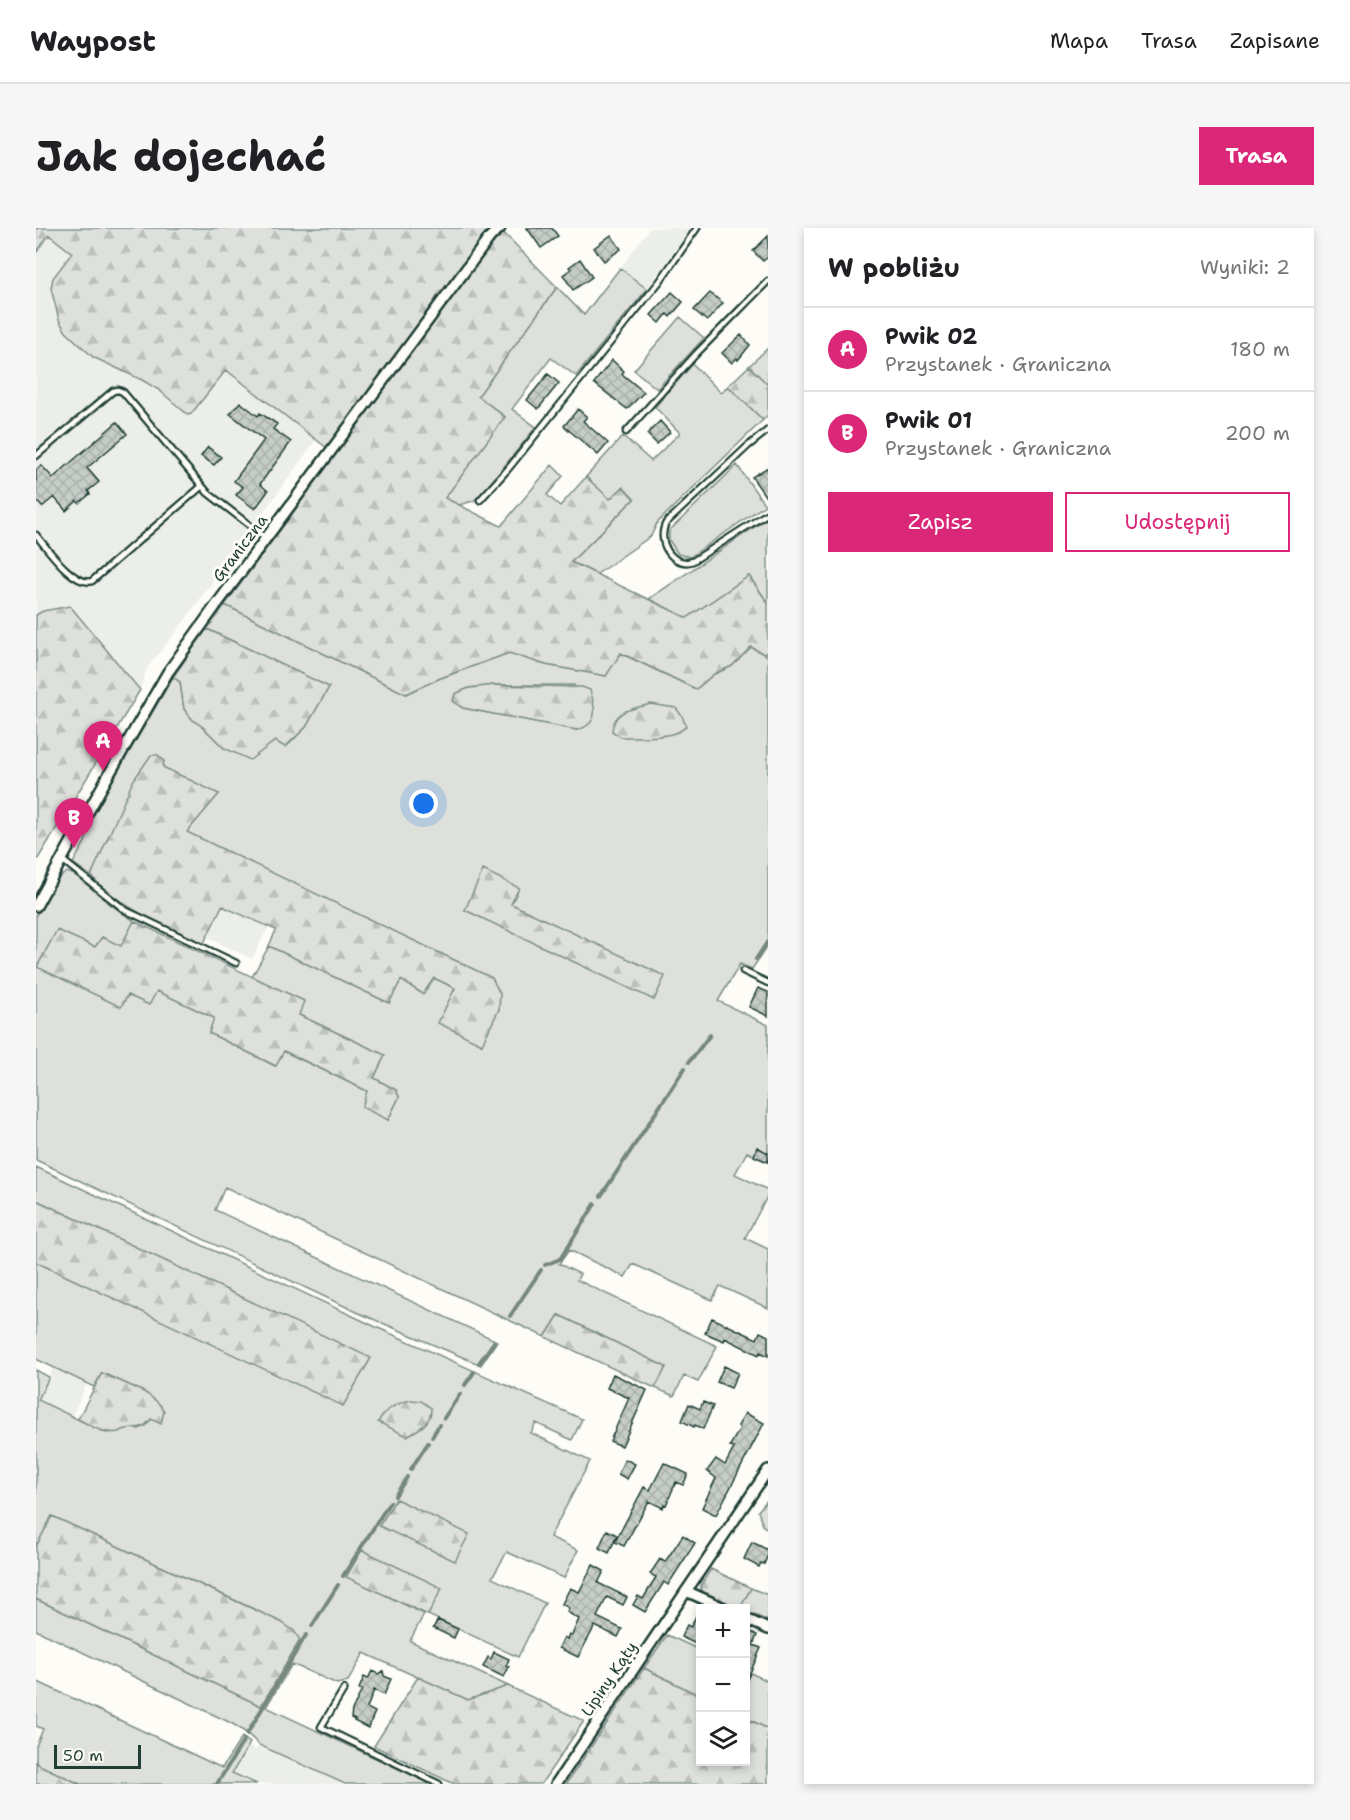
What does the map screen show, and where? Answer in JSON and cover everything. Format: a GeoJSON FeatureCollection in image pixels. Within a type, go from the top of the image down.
{"type":"FeatureCollection","features":[{"type":"Feature","properties":{"kind":"street","name":"Graniczna"},"geometry":{"type":"LineString","coordinates":[[36,906],[168,672],[490,237],[500,228]]}},
{"type":"Feature","properties":{"kind":"street","name":"Lipiny Kąty"},"geometry":{"type":"LineString","coordinates":[[556,1784],[768,1470]]}},
{"type":"Feature","properties":{"kind":"street"},"geometry":{"type":"LineString","coordinates":[[686,1591],[715,1604]]}},
{"type":"Feature","properties":{"kind":"street"},"geometry":{"type":"LineString","coordinates":[[750,1620],[768,1629]]}},
{"type":"Feature","properties":{"kind":"lane"},"geometry":{"type":"LineString","coordinates":[[480,500],[508,469],[660,281],[697,228]]}},
{"type":"Feature","properties":{"kind":"lane"},"geometry":{"type":"LineString","coordinates":[[626,432],[696,354],[768,281]]}},
{"type":"Feature","properties":{"kind":"lane"},"geometry":{"type":"LineString","coordinates":[[36,456],[113,391],[118,390],[123,392],[202,486],[266,538]]}},
{"type":"Feature","properties":{"kind":"lane"},"geometry":{"type":"LineString","coordinates":[[768,430],[666,523],[662,539],[673,558],[687,563],[768,513]]}},
{"type":"Feature","properties":{"kind":"lane"},"geometry":{"type":"LineString","coordinates":[[36,535],[75,579],[87,583],[202,486]]}},
{"type":"Feature","properties":{"kind":"lane"},"geometry":{"type":"LineString","coordinates":[[62,859],[125,910],[236,963]]}},
{"type":"Feature","properties":{"kind":"lane"},"geometry":{"type":"LineString","coordinates":[[743,971],[768,983]]}},
{"type":"Feature","properties":{"kind":"lane"},"geometry":{"type":"LineString","coordinates":[[344,1689],[321,1727],[440,1784]]}},
{"type":"Feature","properties":{"kind":"shaded area"},"geometry":{"type":"Polygon","coordinates":[[[650,228],[691,228],[647,289],[620,268],[650,228]]]}},
{"type":"Feature","properties":{"kind":"shaded area"},"geometry":{"type":"Polygon","coordinates":[[[49,235],[316,440],[176,632],[147,668],[140,690],[36,862],[36,253],[49,235]]]}},
{"type":"Feature","properties":{"kind":"shaded area"},"geometry":{"type":"Polygon","coordinates":[[[221,906],[268,928],[252,959],[207,937],[221,906]]]}},
{"type":"Feature","properties":{"kind":"shaded area"},"geometry":{"type":"Polygon","coordinates":[[[53,1368],[87,1383],[72,1416],[38,1400],[53,1368]]]}},
{"type":"Feature","properties":{"kind":"shaded area"},"geometry":{"type":"Polygon","coordinates":[[[259,1745],[344,1784],[257,1784],[231,1773],[248,1746],[256,1750],[259,1745]]]}},
{"type":"Feature","properties":{"kind":"green space"},"geometry":{"type":"Polygon","coordinates":[[[36,228],[490,228],[327,448],[226,370],[188,415],[159,390],[93,357],[66,332],[59,320],[51,288],[53,278],[72,253],[49,235],[36,253],[36,228]]]}},
{"type":"Feature","properties":{"kind":"green space"},"geometry":{"type":"Polygon","coordinates":[[[501,230],[557,287],[478,396],[505,417],[445,498],[501,526],[552,465],[563,476],[547,495],[560,506],[586,477],[610,499],[623,487],[634,499],[571,562],[687,618],[749,576],[768,603],[768,651],[764,654],[751,647],[732,666],[714,674],[696,689],[621,653],[606,676],[546,665],[509,653],[438,679],[406,694],[225,605],[501,230]]]}},
{"type":"Feature","properties":{"kind":"green space"},"geometry":{"type":"Polygon","coordinates":[[[620,268],[647,289],[576,376],[551,358],[512,409],[536,427],[481,495],[473,501],[459,505],[444,498],[505,417],[478,396],[557,287],[584,315],[620,268]]]}},
{"type":"Feature","properties":{"kind":"green space"},"geometry":{"type":"Polygon","coordinates":[[[680,317],[704,338],[657,389],[634,370],[680,317]]]}},
{"type":"Feature","properties":{"kind":"green space"},"geometry":{"type":"Polygon","coordinates":[[[768,348],[768,385],[749,366],[768,348]]]}},
{"type":"Feature","properties":{"kind":"green space"},"geometry":{"type":"Polygon","coordinates":[[[693,364],[721,393],[728,386],[763,420],[657,523],[651,536],[597,574],[571,562],[634,499],[610,500],[586,477],[623,436],[651,461],[680,433],[655,407],[693,364]]]}},
{"type":"Feature","properties":{"kind":"green space"},"geometry":{"type":"Polygon","coordinates":[[[749,366],[768,385],[768,415],[763,420],[728,386],[749,366]]]}},
{"type":"Feature","properties":{"kind":"green space"},"geometry":{"type":"Polygon","coordinates":[[[737,465],[765,505],[690,557],[678,554],[669,540],[669,531],[737,465]]]}},
{"type":"Feature","properties":{"kind":"green space"},"geometry":{"type":"Polygon","coordinates":[[[768,518],[768,603],[749,576],[687,618],[649,599],[768,518]]]}},
{"type":"Feature","properties":{"kind":"green space"},"geometry":{"type":"Polygon","coordinates":[[[225,605],[406,694],[438,679],[509,653],[546,665],[606,676],[620,653],[696,689],[714,674],[732,666],[751,647],[768,656],[768,945],[752,969],[740,964],[718,1001],[768,1025],[768,1162],[747,1152],[735,1174],[768,1190],[768,1195],[745,1238],[768,1249],[768,1308],[720,1286],[712,1300],[633,1264],[625,1277],[569,1250],[559,1264],[580,1274],[577,1280],[717,1346],[698,1382],[684,1376],[674,1396],[655,1388],[666,1367],[559,1315],[545,1337],[225,1187],[215,1210],[497,1341],[481,1365],[359,1313],[36,1160],[36,915],[57,879],[67,872],[78,876],[107,902],[134,921],[121,947],[95,948],[57,931],[37,967],[149,1004],[156,990],[215,1018],[209,1033],[275,1066],[283,1051],[367,1091],[388,1120],[399,1097],[396,1090],[374,1078],[385,1055],[299,1015],[303,1001],[252,977],[269,946],[389,1003],[401,980],[423,994],[434,978],[455,988],[481,1044],[499,1009],[492,978],[186,832],[219,794],[136,777],[91,876],[73,863],[85,842],[93,814],[173,677],[180,682],[184,709],[224,748],[276,741],[286,747],[306,727],[329,687],[207,629],[225,605]],[[495,685],[469,688],[455,694],[453,702],[463,708],[577,730],[574,685],[495,685]],[[519,888],[465,910],[654,999],[664,976],[511,904],[519,888]]]}},
{"type":"Feature","properties":{"kind":"green space"},"geometry":{"type":"Polygon","coordinates":[[[70,606],[140,690],[36,862],[36,615],[43,611],[70,606]]]}},
{"type":"Feature","properties":{"kind":"green space"},"geometry":{"type":"Polygon","coordinates":[[[207,629],[329,687],[306,727],[285,747],[275,741],[250,760],[224,748],[184,709],[180,682],[173,677],[207,629]]]}},
{"type":"Feature","properties":{"kind":"green space"},"geometry":{"type":"Polygon","coordinates":[[[495,685],[582,687],[590,690],[594,703],[594,715],[589,724],[577,730],[463,708],[453,701],[455,694],[469,688],[495,685]]]}},
{"type":"Feature","properties":{"kind":"green space"},"geometry":{"type":"Polygon","coordinates":[[[650,704],[676,708],[686,726],[674,733],[656,736],[621,737],[612,731],[613,724],[620,714],[650,704]]]}},
{"type":"Feature","properties":{"kind":"green space"},"geometry":{"type":"Polygon","coordinates":[[[151,755],[158,755],[164,761],[163,767],[219,794],[187,832],[492,978],[500,994],[499,1009],[482,1044],[438,1023],[455,988],[434,978],[423,994],[401,980],[389,1003],[269,946],[276,930],[222,906],[203,945],[129,907],[103,887],[91,876],[133,781],[151,755]]]}},
{"type":"Feature","properties":{"kind":"green space"},"geometry":{"type":"Polygon","coordinates":[[[483,870],[519,888],[511,904],[665,976],[654,1000],[465,910],[483,870]]]}},
{"type":"Feature","properties":{"kind":"green space"},"geometry":{"type":"Polygon","coordinates":[[[134,921],[304,1001],[299,1015],[385,1055],[374,1078],[396,1090],[399,1097],[388,1120],[362,1107],[367,1091],[284,1051],[276,1066],[209,1033],[214,1018],[157,991],[149,1005],[128,995],[121,1007],[37,967],[57,930],[95,947],[102,937],[121,946],[134,921]]]}},
{"type":"Feature","properties":{"kind":"green space"},"geometry":{"type":"Polygon","coordinates":[[[36,1167],[376,1327],[582,1419],[572,1440],[536,1423],[531,1433],[590,1461],[550,1537],[578,1550],[564,1578],[507,1552],[492,1578],[545,1603],[518,1657],[428,1615],[441,1588],[362,1551],[346,1576],[424,1614],[410,1641],[508,1686],[468,1700],[364,1653],[348,1681],[337,1684],[292,1664],[266,1707],[431,1784],[345,1784],[259,1745],[231,1723],[36,1630],[36,1599],[261,1706],[294,1631],[258,1611],[52,1516],[36,1547],[36,1370],[49,1377],[38,1400],[106,1433],[146,1426],[161,1406],[144,1392],[102,1373],[94,1387],[36,1359],[36,1262],[343,1405],[370,1358],[36,1200],[36,1167]]]}},
{"type":"Feature","properties":{"kind":"green space"},"geometry":{"type":"Polygon","coordinates":[[[36,1200],[371,1358],[343,1406],[36,1262],[36,1200]]]}},
{"type":"Feature","properties":{"kind":"green space"},"geometry":{"type":"Polygon","coordinates":[[[559,1315],[666,1367],[655,1388],[545,1337],[559,1315]]]}},
{"type":"Feature","properties":{"kind":"green space"},"geometry":{"type":"Polygon","coordinates":[[[102,1373],[136,1388],[159,1404],[164,1411],[161,1424],[151,1419],[142,1427],[113,1433],[97,1429],[78,1419],[102,1373]]]}},
{"type":"Feature","properties":{"kind":"green space"},"geometry":{"type":"Polygon","coordinates":[[[411,1400],[421,1401],[431,1408],[427,1422],[420,1428],[407,1436],[378,1422],[392,1407],[411,1400]]]}},
{"type":"Feature","properties":{"kind":"green space"},"geometry":{"type":"Polygon","coordinates":[[[396,1499],[469,1534],[455,1561],[379,1526],[396,1499]]]}},
{"type":"Feature","properties":{"kind":"green space"},"geometry":{"type":"Polygon","coordinates":[[[768,1499],[768,1529],[763,1526],[758,1511],[768,1499]]]}},
{"type":"Feature","properties":{"kind":"green space"},"geometry":{"type":"Polygon","coordinates":[[[52,1516],[281,1622],[294,1631],[300,1640],[261,1706],[36,1599],[36,1547],[52,1516]]]}},
{"type":"Feature","properties":{"kind":"green space"},"geometry":{"type":"Polygon","coordinates":[[[362,1550],[442,1588],[428,1615],[346,1577],[362,1550]]]}},
{"type":"Feature","properties":{"kind":"green space"},"geometry":{"type":"Polygon","coordinates":[[[711,1569],[751,1588],[742,1604],[723,1604],[702,1593],[700,1586],[711,1569]]]}},
{"type":"Feature","properties":{"kind":"green space"},"geometry":{"type":"Polygon","coordinates":[[[751,1588],[768,1595],[768,1621],[750,1613],[750,1604],[742,1604],[751,1588]]]}},
{"type":"Feature","properties":{"kind":"green space"},"geometry":{"type":"Polygon","coordinates":[[[667,1635],[696,1648],[696,1694],[644,1668],[667,1635]]]}},
{"type":"Feature","properties":{"kind":"green space"},"geometry":{"type":"Polygon","coordinates":[[[644,1668],[696,1694],[696,1766],[750,1766],[750,1720],[768,1729],[768,1784],[566,1784],[644,1668]]]}},
{"type":"Feature","properties":{"kind":"green space"},"geometry":{"type":"Polygon","coordinates":[[[750,1673],[768,1681],[768,1729],[750,1720],[750,1673]]]}},
{"type":"Feature","properties":{"kind":"green space"},"geometry":{"type":"Polygon","coordinates":[[[418,1677],[468,1700],[508,1686],[584,1721],[541,1784],[454,1784],[374,1746],[418,1677]]]}},
{"type":"Feature","properties":{"kind":"green space"},"geometry":{"type":"Polygon","coordinates":[[[36,1681],[222,1768],[242,1737],[250,1743],[232,1773],[257,1784],[80,1784],[39,1765],[36,1762],[36,1746],[43,1729],[36,1726],[36,1681]]]}},
{"type":"Feature","properties":{"kind":"green space"},"geometry":{"type":"Polygon","coordinates":[[[36,1762],[39,1765],[80,1784],[36,1784],[36,1762]]]}},
{"type":"Feature","properties":{"kind":"building"},"geometry":{"type":"Polygon","coordinates":[[[527,228],[552,228],[558,236],[541,248],[527,228]]]}},
{"type":"Feature","properties":{"kind":"building"},"geometry":{"type":"Polygon","coordinates":[[[611,235],[621,249],[604,261],[594,248],[611,235]]]}},
{"type":"Feature","properties":{"kind":"building"},"geometry":{"type":"Polygon","coordinates":[[[768,236],[768,257],[763,261],[753,251],[768,236]]]}},
{"type":"Feature","properties":{"kind":"building"},"geometry":{"type":"Polygon","coordinates":[[[580,259],[592,277],[573,290],[563,275],[580,259]]]}},
{"type":"Feature","properties":{"kind":"building"},"geometry":{"type":"Polygon","coordinates":[[[672,292],[683,302],[670,317],[667,314],[660,323],[651,315],[672,292]]]}},
{"type":"Feature","properties":{"kind":"building"},"geometry":{"type":"Polygon","coordinates":[[[710,293],[723,303],[707,321],[694,310],[710,293]]]}},
{"type":"Feature","properties":{"kind":"building"},"geometry":{"type":"Polygon","coordinates":[[[741,335],[750,345],[738,360],[737,358],[732,363],[722,353],[741,335]]]}},
{"type":"Feature","properties":{"kind":"building"},"geometry":{"type":"Polygon","coordinates":[[[612,360],[624,371],[622,374],[644,392],[627,409],[594,383],[612,360]]]}},
{"type":"Feature","properties":{"kind":"building"},"geometry":{"type":"Polygon","coordinates":[[[548,374],[559,383],[538,409],[527,400],[548,374]]]}},
{"type":"Feature","properties":{"kind":"building"},"geometry":{"type":"Polygon","coordinates":[[[240,402],[258,416],[260,413],[277,424],[273,429],[291,442],[260,484],[268,491],[255,509],[236,495],[243,487],[234,481],[264,440],[230,414],[240,402]]]}},
{"type":"Feature","properties":{"kind":"building"},"geometry":{"type":"Polygon","coordinates":[[[578,409],[587,417],[583,421],[608,443],[598,455],[564,426],[578,409]]]}},
{"type":"Feature","properties":{"kind":"building"},"geometry":{"type":"Polygon","coordinates":[[[660,421],[670,432],[657,444],[647,434],[660,421]]]}},
{"type":"Feature","properties":{"kind":"building"},"geometry":{"type":"Polygon","coordinates":[[[117,422],[127,434],[87,468],[99,482],[88,491],[90,494],[79,503],[77,501],[66,511],[54,497],[42,507],[36,500],[36,470],[41,465],[53,478],[117,422]]]}},
{"type":"Feature","properties":{"kind":"building"},"geometry":{"type":"Polygon","coordinates":[[[208,447],[221,457],[214,465],[201,456],[208,447]]]}},
{"type":"Feature","properties":{"kind":"building"},"geometry":{"type":"Polygon","coordinates":[[[768,467],[768,500],[752,477],[768,467]]]}},
{"type":"Feature","properties":{"kind":"building"},"geometry":{"type":"Polygon","coordinates":[[[758,988],[768,992],[768,1016],[749,1007],[758,988]]]}},
{"type":"Feature","properties":{"kind":"building"},"geometry":{"type":"Polygon","coordinates":[[[757,1147],[768,1153],[768,1162],[754,1156],[757,1147]]]}},
{"type":"Feature","properties":{"kind":"building"},"geometry":{"type":"Polygon","coordinates":[[[712,1318],[757,1339],[760,1332],[768,1336],[768,1356],[760,1352],[759,1355],[725,1338],[724,1341],[705,1333],[712,1318]]]}},
{"type":"Feature","properties":{"kind":"building"},"geometry":{"type":"Polygon","coordinates":[[[724,1366],[738,1373],[731,1388],[717,1382],[724,1366]]]}},
{"type":"Feature","properties":{"kind":"building"},"geometry":{"type":"Polygon","coordinates":[[[613,1374],[647,1390],[622,1446],[610,1441],[629,1398],[607,1388],[613,1374]]]}},
{"type":"Feature","properties":{"kind":"building"},"geometry":{"type":"Polygon","coordinates":[[[703,1402],[713,1406],[703,1429],[682,1421],[689,1404],[700,1409],[703,1402]]]}},
{"type":"Feature","properties":{"kind":"building"},"geometry":{"type":"Polygon","coordinates":[[[745,1413],[764,1423],[716,1515],[702,1508],[716,1478],[707,1471],[716,1459],[725,1465],[734,1448],[730,1446],[745,1413]]]}},
{"type":"Feature","properties":{"kind":"building"},"geometry":{"type":"Polygon","coordinates":[[[625,1459],[635,1464],[627,1479],[618,1474],[625,1459]]]}},
{"type":"Feature","properties":{"kind":"building"},"geometry":{"type":"Polygon","coordinates":[[[664,1463],[688,1474],[683,1485],[676,1482],[663,1508],[649,1501],[624,1546],[615,1542],[644,1487],[650,1490],[664,1463]]]}},
{"type":"Feature","properties":{"kind":"building"},"geometry":{"type":"Polygon","coordinates":[[[607,1530],[617,1535],[609,1553],[599,1548],[607,1530]]]}},
{"type":"Feature","properties":{"kind":"building"},"geometry":{"type":"Polygon","coordinates":[[[683,1535],[695,1543],[668,1585],[664,1582],[645,1612],[633,1605],[638,1596],[643,1599],[656,1577],[650,1574],[660,1559],[665,1562],[683,1535]]]}},
{"type":"Feature","properties":{"kind":"building"},"geometry":{"type":"Polygon","coordinates":[[[752,1542],[768,1550],[764,1564],[761,1563],[759,1567],[744,1559],[752,1542]]]}},
{"type":"Feature","properties":{"kind":"building"},"geometry":{"type":"Polygon","coordinates":[[[593,1565],[604,1571],[598,1583],[627,1597],[623,1605],[607,1597],[597,1617],[622,1629],[618,1637],[595,1626],[578,1657],[559,1648],[564,1637],[567,1639],[569,1634],[572,1635],[579,1619],[567,1612],[569,1608],[562,1604],[570,1588],[579,1592],[593,1565]]]}},
{"type":"Feature","properties":{"kind":"building"},"geometry":{"type":"Polygon","coordinates":[[[696,1616],[696,1644],[681,1637],[687,1625],[691,1627],[696,1616]]]}},
{"type":"Feature","properties":{"kind":"building"},"geometry":{"type":"Polygon","coordinates":[[[438,1620],[458,1629],[454,1638],[433,1628],[438,1620]]]}},
{"type":"Feature","properties":{"kind":"building"},"geometry":{"type":"Polygon","coordinates":[[[750,1631],[757,1635],[753,1645],[761,1648],[750,1673],[750,1631]]]}},
{"type":"Feature","properties":{"kind":"building"},"geometry":{"type":"Polygon","coordinates":[[[494,1652],[509,1659],[506,1666],[509,1667],[504,1677],[483,1667],[488,1657],[491,1659],[494,1652]]]}},
{"type":"Feature","properties":{"kind":"building"},"geometry":{"type":"Polygon","coordinates":[[[372,1671],[378,1674],[383,1671],[384,1676],[391,1679],[384,1695],[374,1690],[367,1708],[375,1712],[368,1728],[351,1718],[352,1710],[362,1690],[359,1689],[364,1677],[368,1679],[372,1671]]]}},
{"type":"Feature","properties":{"kind":"waterway"},"geometry":{"type":"LineString","coordinates":[[756,959],[768,941]]}},
{"type":"Feature","properties":{"kind":"waterway"},"geometry":{"type":"LineString","coordinates":[[689,1062],[710,1035]]}},
{"type":"Feature","properties":{"kind":"waterway"},"geometry":{"type":"LineString","coordinates":[[601,1196],[685,1068]]}},
{"type":"Feature","properties":{"kind":"waterway"},"geometry":{"type":"LineString","coordinates":[[545,1265],[560,1259],[595,1204]]}},
{"type":"Feature","properties":{"kind":"waterway"},"geometry":{"type":"LineString","coordinates":[[510,1316],[541,1270]]}},
{"type":"Feature","properties":{"kind":"waterway"},"geometry":{"type":"LineString","coordinates":[[479,1363],[494,1342]]}},
{"type":"Feature","properties":{"kind":"waterway"},"geometry":{"type":"LineString","coordinates":[[465,1385],[474,1372]]}},
{"type":"Feature","properties":{"kind":"waterway"},"geometry":{"type":"LineString","coordinates":[[444,1418],[460,1394]]}},
{"type":"Feature","properties":{"kind":"waterway"},"geometry":{"type":"LineString","coordinates":[[432,1437],[439,1425]]}},
{"type":"Feature","properties":{"kind":"waterway"},"geometry":{"type":"LineString","coordinates":[[411,1469],[428,1443]]}},
{"type":"Feature","properties":{"kind":"waterway"},"geometry":{"type":"LineString","coordinates":[[395,1496],[407,1477]]}},
{"type":"Feature","properties":{"kind":"waterway"},"geometry":{"type":"LineString","coordinates":[[343,1576],[390,1502]]}},
{"type":"Feature","properties":{"kind":"waterway"},"geometry":{"type":"LineString","coordinates":[[312,1626],[338,1585]]}},
{"type":"Feature","properties":{"kind":"waterway"},"geometry":{"type":"LineString","coordinates":[[247,1734],[306,1635]]}},
{"type":"Feature","properties":{"kind":"waterway"},"geometry":{"type":"LineString","coordinates":[[217,1784],[244,1740]]}},
{"type":"Feature","properties":{"kind":"place","name":"Pwik 02"},"geometry":{"type":"Point","coordinates":[103,771]}},
{"type":"Feature","properties":{"kind":"place","name":"Pwik 01"},"geometry":{"type":"Point","coordinates":[74,848]}}]}
